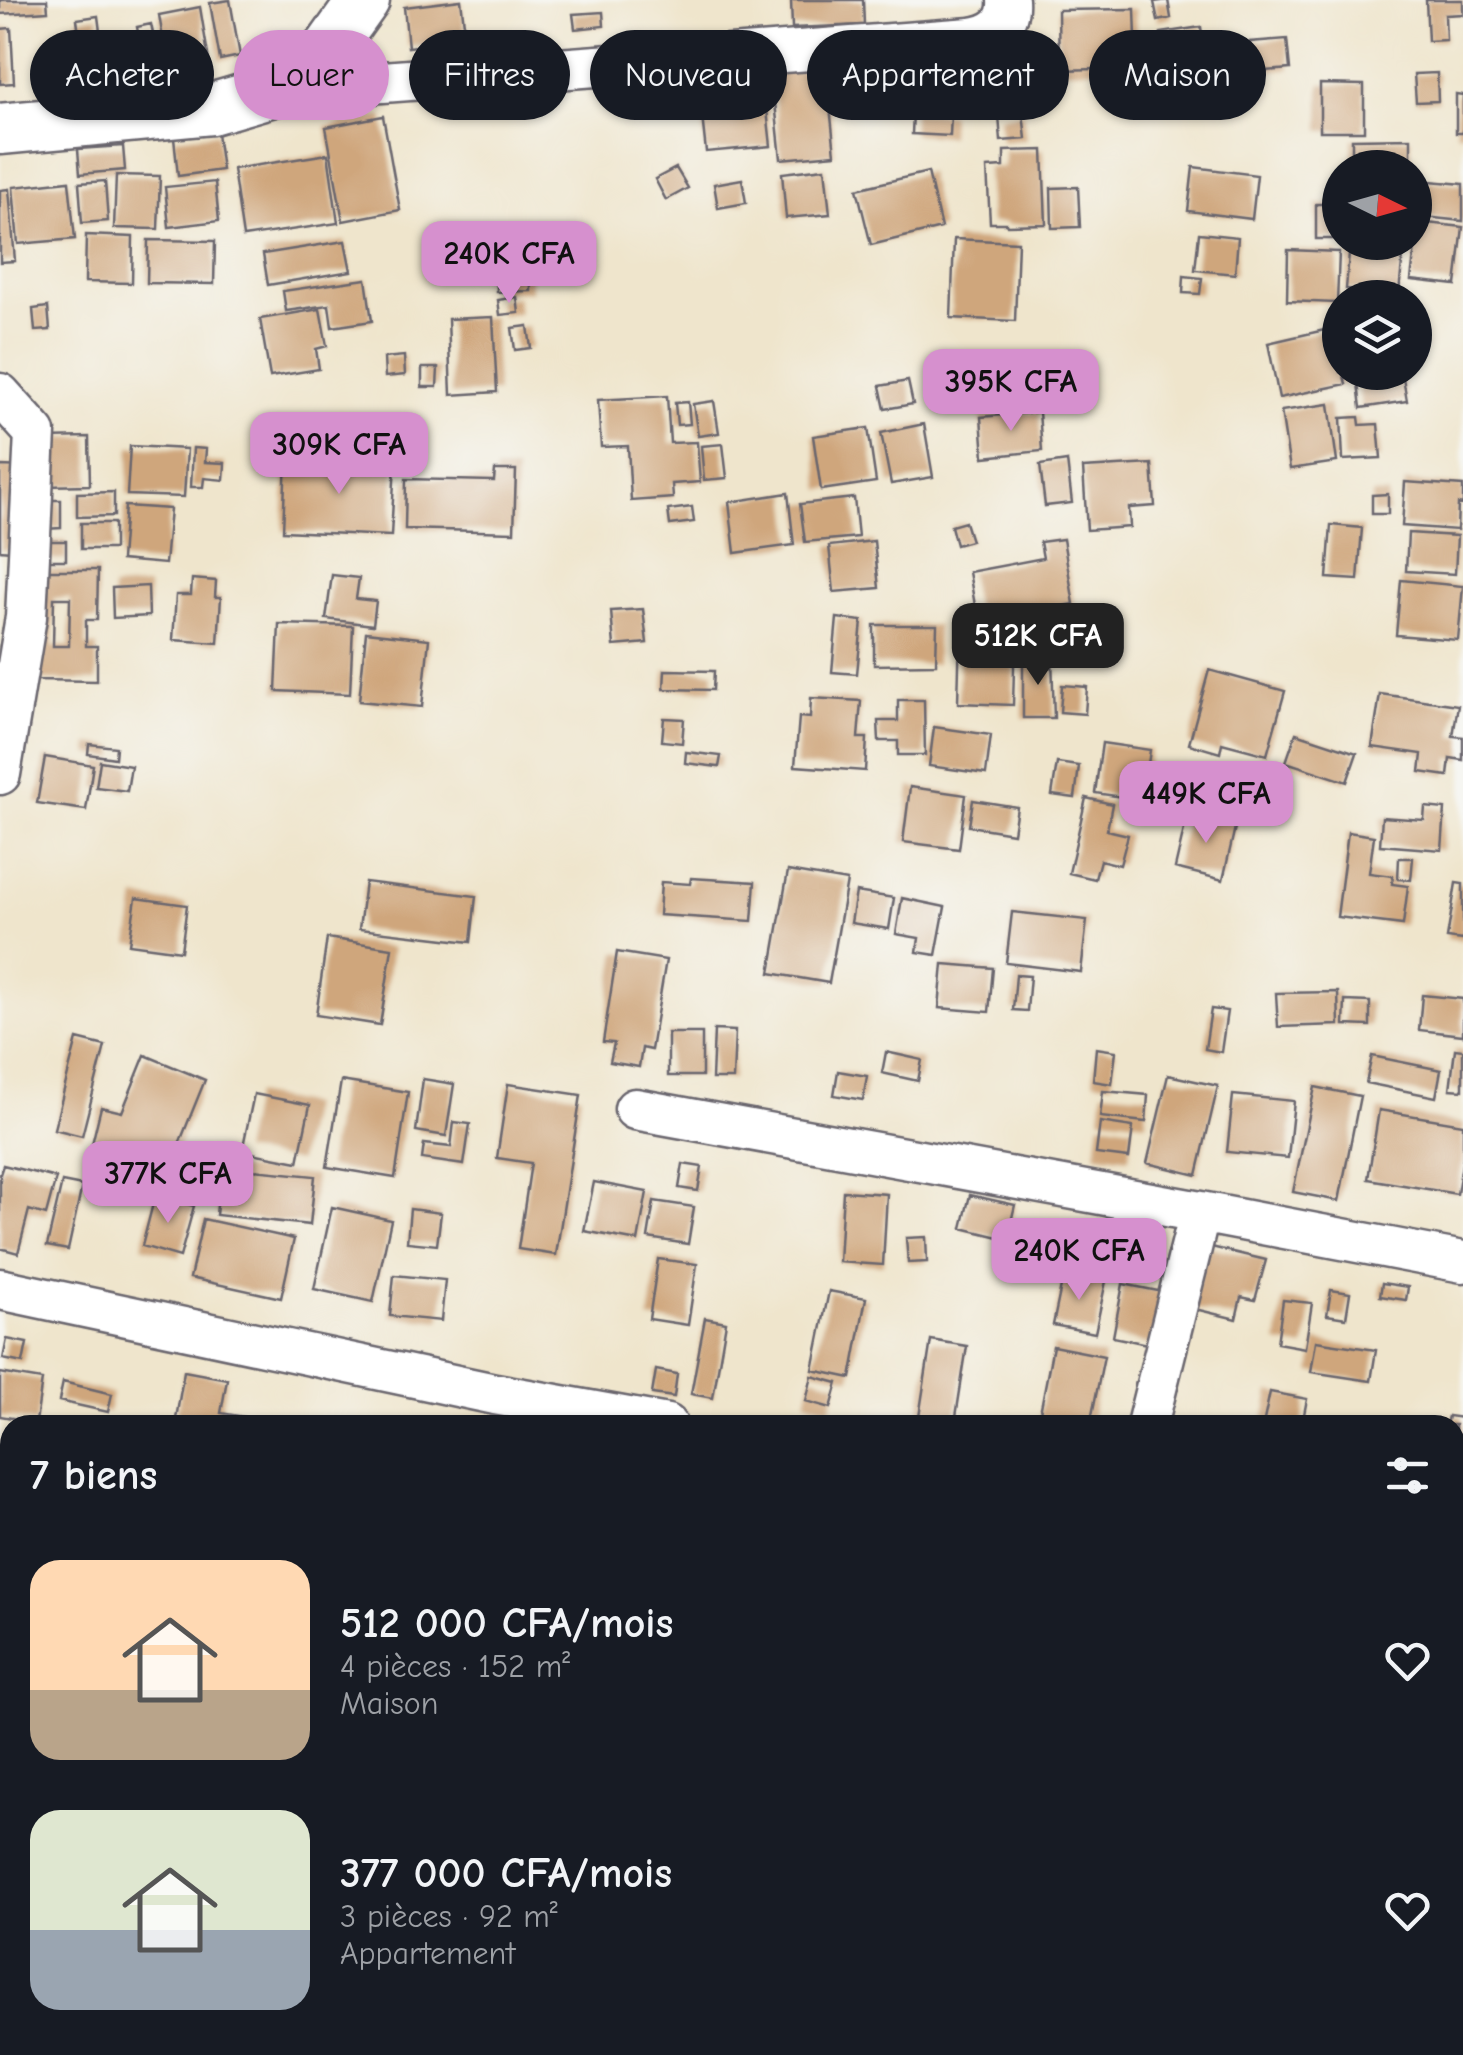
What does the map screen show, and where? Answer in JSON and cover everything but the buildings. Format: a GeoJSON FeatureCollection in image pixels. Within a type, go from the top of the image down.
{"type":"FeatureCollection","features":[{"type":"Feature","properties":{"kind":"street"},"geometry":{"type":"LineString","coordinates":[[342,30],[364,0]]}},
{"type":"Feature","properties":{"kind":"street"},"geometry":{"type":"LineString","coordinates":[[389,82],[988,36],[1000,26],[1009,8],[1008,0]]}},
{"type":"Feature","properties":{"kind":"street"},"geometry":{"type":"LineString","coordinates":[[0,129],[211,109],[234,102]]}},
{"type":"Feature","properties":{"kind":"street"},"geometry":{"type":"LineString","coordinates":[[0,394],[35,433],[26,617],[0,774]]}},
{"type":"Feature","properties":{"kind":"street"},"geometry":{"type":"LineString","coordinates":[[634,1109],[1463,1262]]}},
{"type":"Feature","properties":{"kind":"street"},"geometry":{"type":"LineString","coordinates":[[1149,1415],[1200,1212]]}},
{"type":"Feature","properties":{"kind":"street"},"geometry":{"type":"LineString","coordinates":[[0,1289],[612,1415]]}}]}
